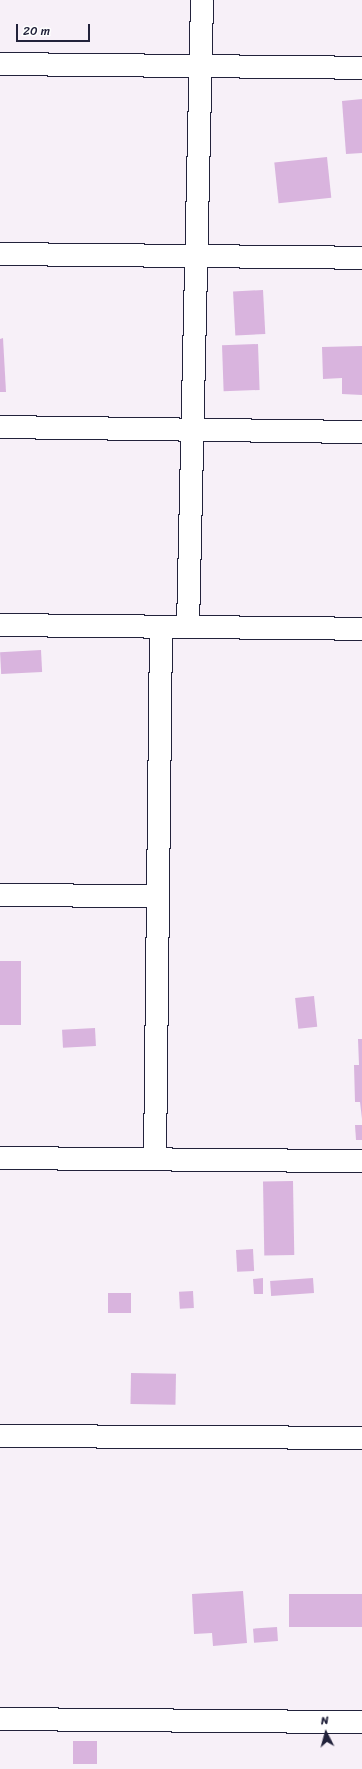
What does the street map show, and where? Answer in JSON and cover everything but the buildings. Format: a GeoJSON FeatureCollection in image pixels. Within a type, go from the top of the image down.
{"type":"FeatureCollection","features":[{"type":"Feature","properties":{"kind":"street"},"geometry":{"type":"LineString","coordinates":[[188,627],[202,0]]}},
{"type":"Feature","properties":{"kind":"street"},"geometry":{"type":"LineString","coordinates":[[0,64],[362,68]]}},
{"type":"Feature","properties":{"kind":"street"},"geometry":{"type":"LineString","coordinates":[[0,254],[362,258]]}},
{"type":"Feature","properties":{"kind":"street"},"geometry":{"type":"LineString","coordinates":[[0,428],[362,432]]}},
{"type":"Feature","properties":{"kind":"street"},"geometry":{"type":"LineString","coordinates":[[0,625],[362,629]]}},
{"type":"Feature","properties":{"kind":"street"},"geometry":{"type":"LineString","coordinates":[[154,1159],[161,627]]}},
{"type":"Feature","properties":{"kind":"street"},"geometry":{"type":"LineString","coordinates":[[0,895],[158,896]]}},
{"type":"Feature","properties":{"kind":"street"},"geometry":{"type":"LineString","coordinates":[[0,1158],[362,1161]]}},
{"type":"Feature","properties":{"kind":"street"},"geometry":{"type":"LineString","coordinates":[[0,1436],[362,1438]]}},
{"type":"Feature","properties":{"kind":"street"},"geometry":{"type":"LineString","coordinates":[[0,1719],[362,1722]]}}]}
